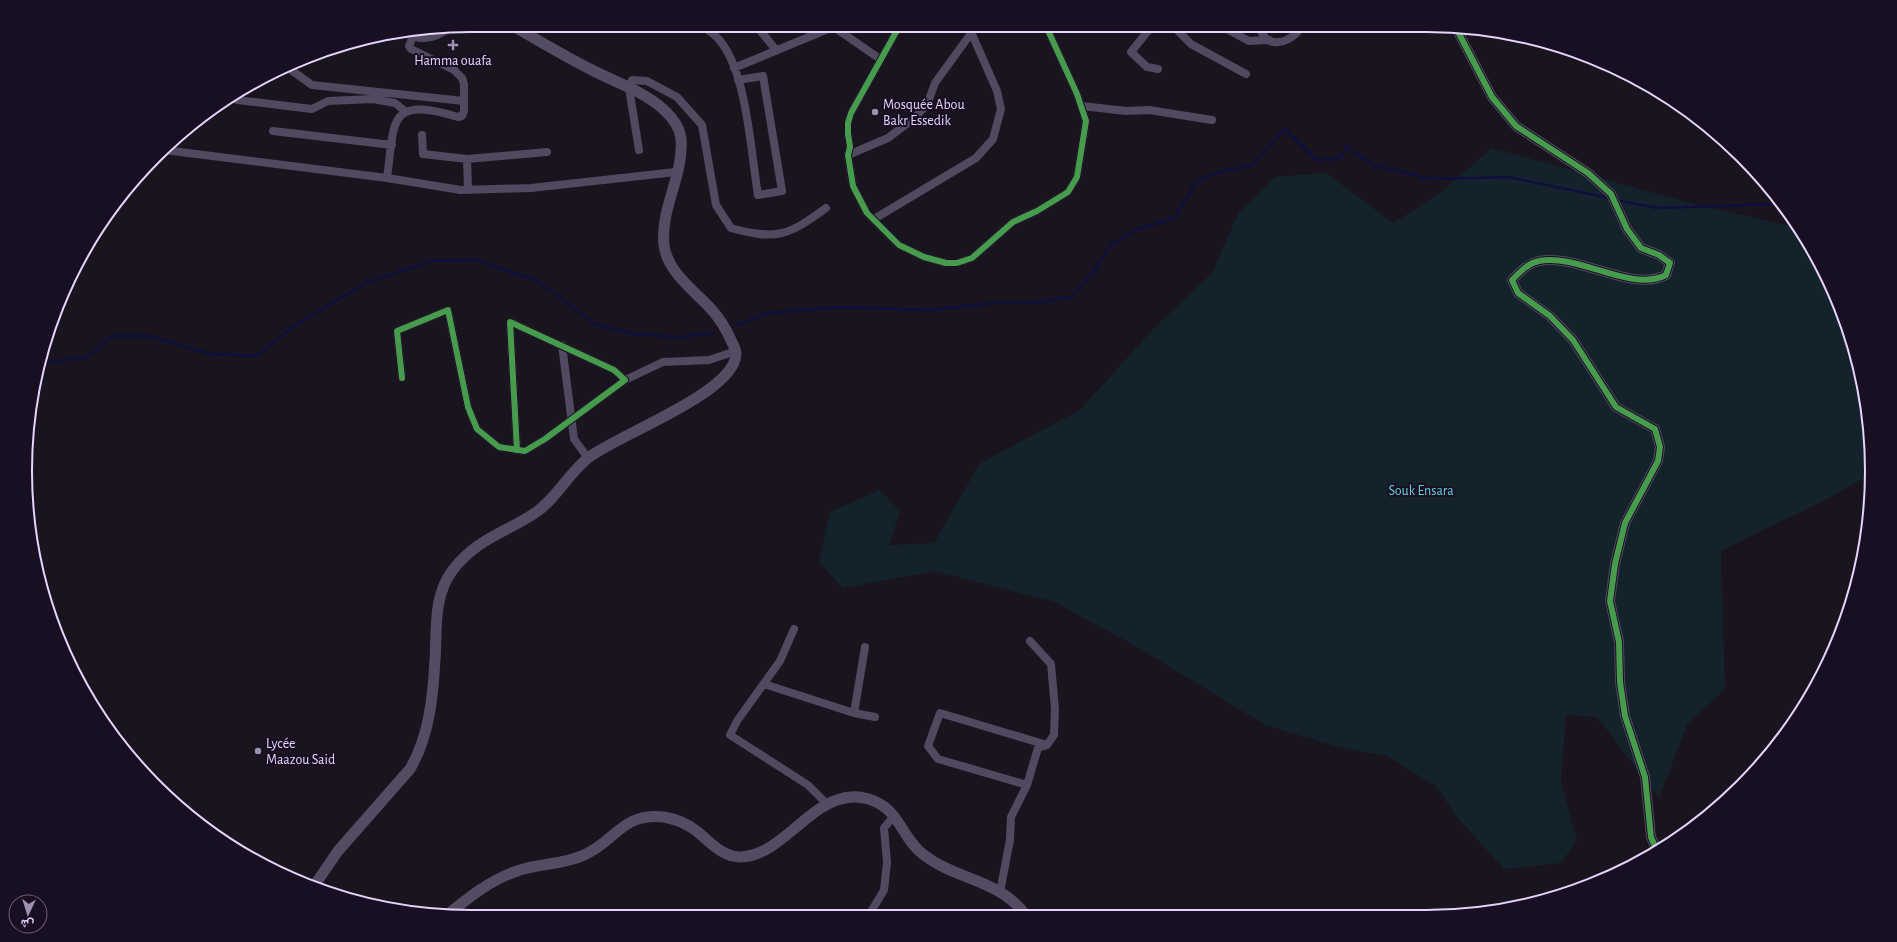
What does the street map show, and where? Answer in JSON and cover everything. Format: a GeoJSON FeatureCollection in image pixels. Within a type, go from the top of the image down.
{"type":"FeatureCollection","features":[{"type":"Feature","properties":{"kind":"main road"},"geometry":{"type":"LineString","coordinates":[[317,882],[338,851],[410,769],[419,755],[428,720],[435,661],[438,605],[443,588],[451,573],[464,557],[484,541],[536,513],[566,479],[588,458],[606,446],[680,408],[711,387],[731,369],[735,360],[736,351],[727,331],[716,315],[674,270],[668,260],[664,247],[664,234],[681,138],[677,125],[648,97],[568,58],[523,32]]}},
{"type":"Feature","properties":{"kind":"main road"},"geometry":{"type":"LineString","coordinates":[[454,909],[496,879],[518,870],[583,856],[598,847],[628,823],[645,818],[663,817],[680,821],[695,829],[718,850],[729,855],[742,857],[757,853],[772,845],[827,804],[850,797],[865,798],[881,804],[894,816],[910,842],[922,854],[938,865],[973,878],[1000,892],[1017,904],[1022,910]]}},
{"type":"Feature","properties":{"kind":"street"},"geometry":{"type":"LineString","coordinates":[[711,32],[721,42],[734,68],[738,80],[743,101],[758,195],[782,191],[763,76],[738,80]]}},
{"type":"Feature","properties":{"kind":"street"},"geometry":{"type":"LineString","coordinates":[[761,32],[776,50]]}},
{"type":"Feature","properties":{"kind":"street"},"geometry":{"type":"LineString","coordinates":[[734,68],[818,32]]}},
{"type":"Feature","properties":{"kind":"street"},"geometry":{"type":"LineString","coordinates":[[841,32],[880,59]]}},
{"type":"Feature","properties":{"kind":"street"},"geometry":{"type":"LineString","coordinates":[[896,32],[851,112],[848,124],[850,147],[848,156],[853,186],[867,213],[899,245],[934,261],[957,263],[972,258],[1005,228],[1068,192],[1074,185],[1086,129],[1086,120],[1082,106],[1049,32]]}},
{"type":"Feature","properties":{"kind":"street"},"geometry":{"type":"LineString","coordinates":[[848,156],[888,138],[913,119],[927,105],[935,84],[969,32]]}},
{"type":"Feature","properties":{"kind":"street"},"geometry":{"type":"LineString","coordinates":[[874,219],[976,158],[993,139],[1001,109],[997,91],[974,32]]}},
{"type":"Feature","properties":{"kind":"street"},"geometry":{"type":"LineString","coordinates":[[1147,32],[1131,52],[1147,67],[1158,69]]}},
{"type":"Feature","properties":{"kind":"street"},"geometry":{"type":"LineString","coordinates":[[1179,32],[1191,44],[1246,74]]}},
{"type":"Feature","properties":{"kind":"street"},"geometry":{"type":"LineString","coordinates":[[1233,32],[1250,41],[1269,40],[1276,42],[1285,41],[1298,32]]}},
{"type":"Feature","properties":{"kind":"street"},"geometry":{"type":"LineString","coordinates":[[1262,32],[1269,40]]}},
{"type":"Feature","properties":{"kind":"street"},"geometry":{"type":"LineString","coordinates":[[413,36],[423,39],[433,37],[439,33]]}},
{"type":"Feature","properties":{"kind":"street"},"geometry":{"type":"LineString","coordinates":[[1459,33],[1492,97],[1516,126],[1588,173],[1611,194],[1627,229],[1641,248],[1659,255],[1670,263],[1666,275],[1658,279],[1642,280],[1562,261],[1539,261],[1524,267],[1512,280],[1518,293],[1550,316],[1573,340],[1616,407],[1654,429],[1660,447],[1658,461],[1625,523],[1615,564],[1610,601],[1619,642],[1620,682],[1625,716],[1645,777],[1651,837],[1655,846]]}},
{"type":"Feature","properties":{"kind":"street"},"geometry":{"type":"LineString","coordinates":[[387,178],[395,124],[399,116],[405,111],[425,110],[458,117],[462,116],[464,111],[464,84],[462,78],[450,68],[411,49],[409,46],[413,36]]}},
{"type":"Feature","properties":{"kind":"street"},"geometry":{"type":"LineString","coordinates":[[292,70],[312,85],[464,101]]}},
{"type":"Feature","properties":{"kind":"street"},"geometry":{"type":"LineString","coordinates":[[639,150],[629,88],[632,80],[647,81],[677,97],[702,125],[716,205],[731,228],[756,235],[785,233],[803,225],[826,208]]}},
{"type":"Feature","properties":{"kind":"street"},"geometry":{"type":"LineString","coordinates":[[237,100],[312,109],[328,101],[373,98],[395,103],[405,111]]}},
{"type":"Feature","properties":{"kind":"street"},"geometry":{"type":"LineString","coordinates":[[1082,106],[1126,111],[1149,110],[1212,120]]}},
{"type":"Feature","properties":{"kind":"street"},"geometry":{"type":"LineString","coordinates":[[273,131],[392,145]]}},
{"type":"Feature","properties":{"kind":"street"},"geometry":{"type":"LineString","coordinates":[[422,135],[423,154],[467,159],[546,152]]}},
{"type":"Feature","properties":{"kind":"street"},"geometry":{"type":"LineString","coordinates":[[172,151],[387,178],[440,188],[468,190],[531,188],[676,172]]}},
{"type":"Feature","properties":{"kind":"street"},"geometry":{"type":"LineString","coordinates":[[467,159],[468,190]]}},
{"type":"Feature","properties":{"kind":"street"},"geometry":{"type":"LineString","coordinates":[[402,378],[396,331],[448,310],[468,407],[477,429],[499,447],[525,451],[545,440],[571,419],[626,380],[663,362],[708,360],[736,351]]}},
{"type":"Feature","properties":{"kind":"street"},"geometry":{"type":"LineString","coordinates":[[517,450],[510,322],[614,370],[626,380]]}},
{"type":"Feature","properties":{"kind":"street"},"geometry":{"type":"LineString","coordinates":[[562,345],[574,439],[588,458]]}},
{"type":"Feature","properties":{"kind":"street"},"geometry":{"type":"LineString","coordinates":[[794,629],[780,661],[737,721],[730,735],[808,784],[827,804]]}},
{"type":"Feature","properties":{"kind":"street"},"geometry":{"type":"LineString","coordinates":[[1000,892],[1010,840],[1011,817],[1027,786],[1038,748],[1047,745],[1054,735],[1055,709],[1051,664],[1030,641]]}},
{"type":"Feature","properties":{"kind":"street"},"geometry":{"type":"LineString","coordinates":[[854,713],[865,647]]}},
{"type":"Feature","properties":{"kind":"street"},"geometry":{"type":"LineString","coordinates":[[764,684],[854,713],[875,717]]}},
{"type":"Feature","properties":{"kind":"street"},"geometry":{"type":"LineString","coordinates":[[1027,786],[938,759],[928,746],[940,714],[1047,745]]}},
{"type":"Feature","properties":{"kind":"street"},"geometry":{"type":"LineString","coordinates":[[874,910],[884,890],[887,862],[884,828],[894,816]]}},
{"type":"Feature","properties":{"kind":"green space","name":"Souk Ensara"},"geometry":{"type":"Polygon","coordinates":[[[1492,148],[1683,201],[1790,226],[1820,277],[1832,303],[1842,330],[1857,385],[1864,442],[1865,478],[1825,500],[1721,551],[1725,689],[1687,725],[1659,798],[1597,717],[1566,715],[1561,783],[1577,840],[1561,863],[1504,869],[1455,815],[1437,787],[1387,756],[1339,747],[1265,725],[1139,648],[1054,602],[935,571],[843,588],[819,562],[830,512],[880,490],[900,511],[889,545],[934,543],[980,463],[1080,410],[1153,329],[1212,273],[1238,214],[1275,177],[1326,173],[1393,223],[1440,193],[1492,148]]]}},
{"type":"Feature","properties":{"kind":"waterway"},"geometry":{"type":"LineString","coordinates":[[736,325],[769,313],[838,307],[930,310],[996,303],[1035,303],[1071,297],[1092,274],[1111,245],[1136,230],[1175,218],[1196,182],[1208,176],[1253,164],[1285,129],[1317,160],[1340,159],[1347,146],[1373,165],[1431,179],[1508,177],[1609,198]]}},
{"type":"Feature","properties":{"kind":"waterway"},"geometry":{"type":"LineString","coordinates":[[1616,200],[1657,208],[1774,204]]}},
{"type":"Feature","properties":{"kind":"waterway"},"geometry":{"type":"LineString","coordinates":[[46,362],[87,357],[112,336],[149,336],[211,354],[256,356],[295,325],[368,282],[431,261],[476,260],[539,282],[595,324],[634,334],[677,337],[714,333]]}},
{"type":"Feature","properties":{"kind":"cycle path"},"geometry":{"type":"LineString","coordinates":[[896,32],[851,113],[848,123],[850,147],[848,155],[853,186],[867,213],[899,245],[924,257],[946,263],[957,263],[972,258],[1013,222],[1037,211],[1068,192],[1077,177],[1086,121],[1077,94],[1049,32]]}},
{"type":"Feature","properties":{"kind":"cycle path"},"geometry":{"type":"LineString","coordinates":[[1459,33],[1492,97],[1516,126],[1588,173],[1611,194],[1627,229],[1641,248],[1659,255],[1670,263],[1666,275],[1652,279],[1637,279],[1570,262],[1554,260],[1539,261],[1528,266],[1512,280],[1518,293],[1550,316],[1573,340],[1616,407],[1655,429],[1660,447],[1658,461],[1625,523],[1615,564],[1610,601],[1619,642],[1620,682],[1625,716],[1645,777],[1651,837],[1655,846]]}},
{"type":"Feature","properties":{"kind":"cycle path"},"geometry":{"type":"LineString","coordinates":[[402,378],[397,331],[448,310],[468,407],[477,429],[499,447],[525,451],[545,439],[625,380],[614,370],[510,322],[517,450]]}},
{"type":"Feature","properties":{"kind":"place","name":"Hamma ouafa"},"geometry":{"type":"Point","coordinates":[453,45]}},
{"type":"Feature","properties":{"kind":"place","name":"Mosquée Abou Bakr Essedik"},"geometry":{"type":"Point","coordinates":[875,112]}},
{"type":"Feature","properties":{"kind":"place","name":"Lycée Maazou Said"},"geometry":{"type":"Point","coordinates":[258,751]}}]}
